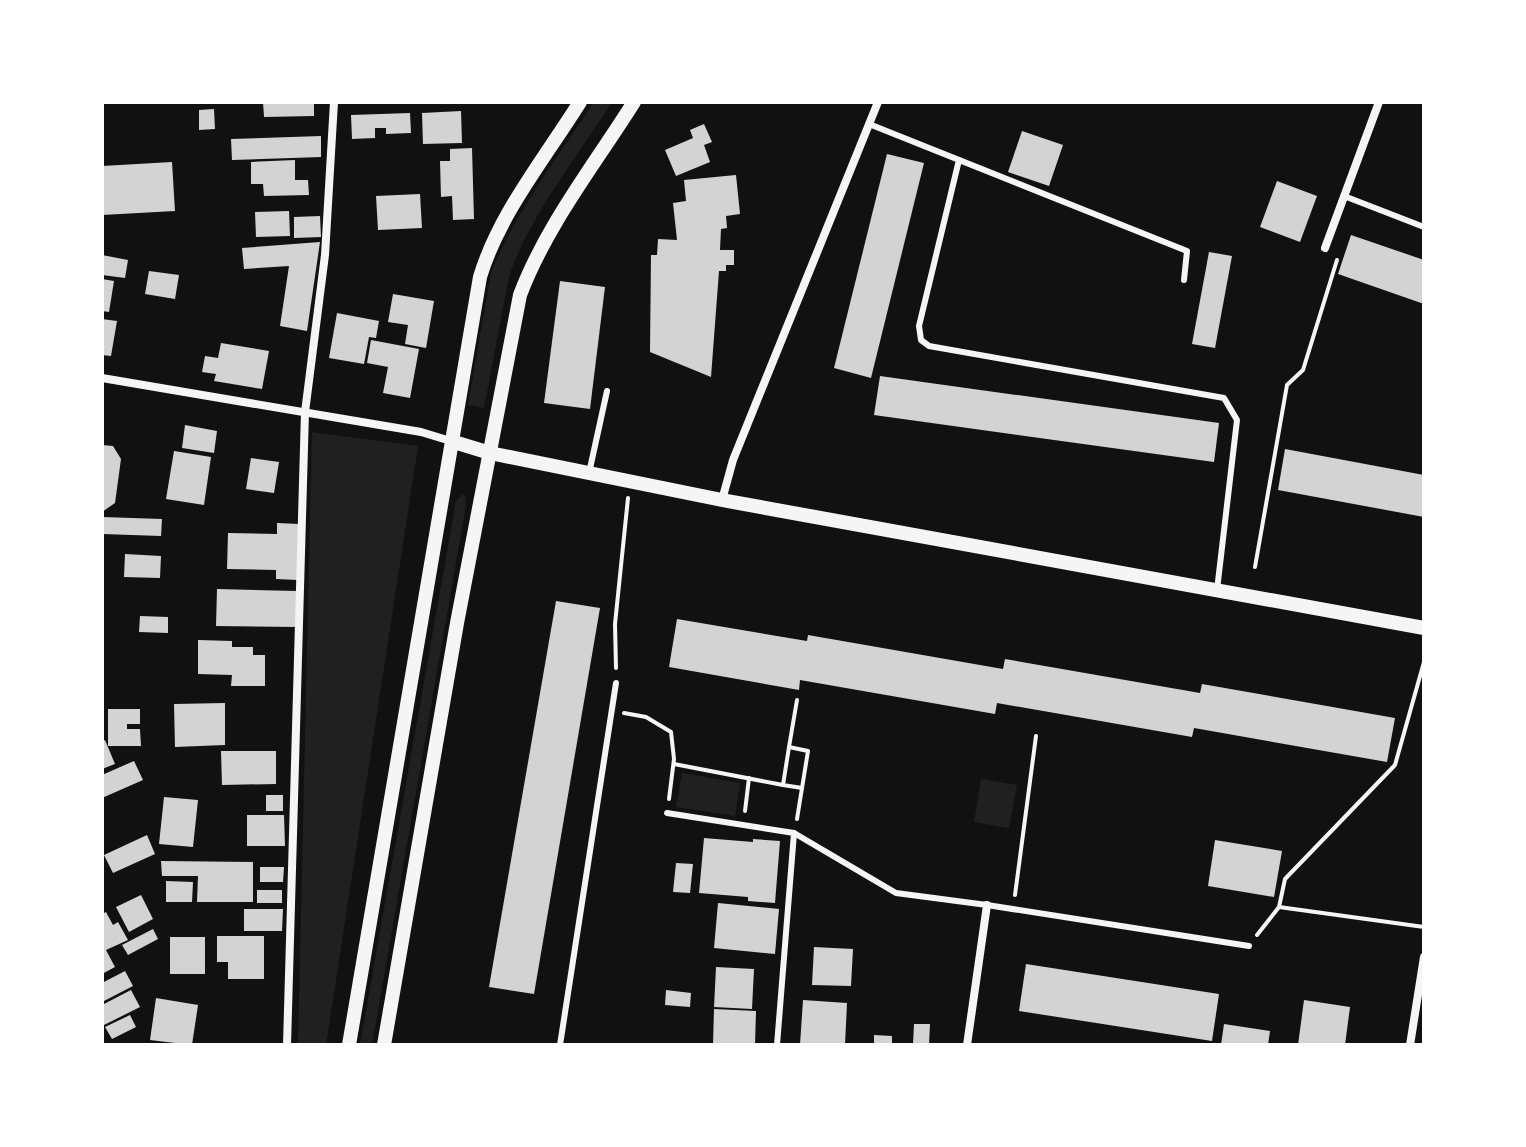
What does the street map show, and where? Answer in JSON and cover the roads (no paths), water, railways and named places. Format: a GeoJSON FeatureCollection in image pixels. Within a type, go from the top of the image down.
{"type":"FeatureCollection","features":[{"type":"Feature","properties":{"kind":"street"},"geometry":{"type":"LineString","coordinates":[[287,1045],[305,412],[325,255],[334,102]]}},
{"type":"Feature","properties":{"kind":"street"},"geometry":{"type":"LineString","coordinates":[[349,1045],[480,277],[488,251],[504,221],[580,102]]}},
{"type":"Feature","properties":{"kind":"street"},"geometry":{"type":"LineString","coordinates":[[384,1045],[457,623],[520,295],[545,242],[634,102]]}},
{"type":"Feature","properties":{"kind":"street"},"geometry":{"type":"LineString","coordinates":[[722,500],[733,460],[878,102]]}},
{"type":"Feature","properties":{"kind":"street"},"geometry":{"type":"LineString","coordinates":[[1325,248],[1379,102]]}},
{"type":"Feature","properties":{"kind":"street"},"geometry":{"type":"LineString","coordinates":[[102,378],[421,432],[490,453],[722,500],[1424,628]]}},
{"type":"Feature","properties":{"kind":"street"},"geometry":{"type":"LineString","coordinates":[[967,1045],[987,905]]}},
{"type":"Feature","properties":{"kind":"street"},"geometry":{"type":"LineString","coordinates":[[1410,1045],[1424,957]]}},
{"type":"Feature","properties":{"kind":"lane"},"geometry":{"type":"LineString","coordinates":[[869,124],[1187,251],[1184,280]]}},
{"type":"Feature","properties":{"kind":"lane"},"geometry":{"type":"LineString","coordinates":[[959,160],[919,326],[921,340],[929,346],[1224,398],[1237,420],[1217,590]]}},
{"type":"Feature","properties":{"kind":"lane"},"geometry":{"type":"LineString","coordinates":[[1344,196],[1424,227]]}},
{"type":"Feature","properties":{"kind":"lane"},"geometry":{"type":"LineString","coordinates":[[589,473],[607,391]]}},
{"type":"Feature","properties":{"kind":"lane"},"geometry":{"type":"LineString","coordinates":[[560,1045],[616,683]]}},
{"type":"Feature","properties":{"kind":"lane"},"geometry":{"type":"LineString","coordinates":[[667,813],[794,833],[896,893],[1249,946]]}},
{"type":"Feature","properties":{"kind":"lane"},"geometry":{"type":"LineString","coordinates":[[777,1045],[794,833]]}}]}
